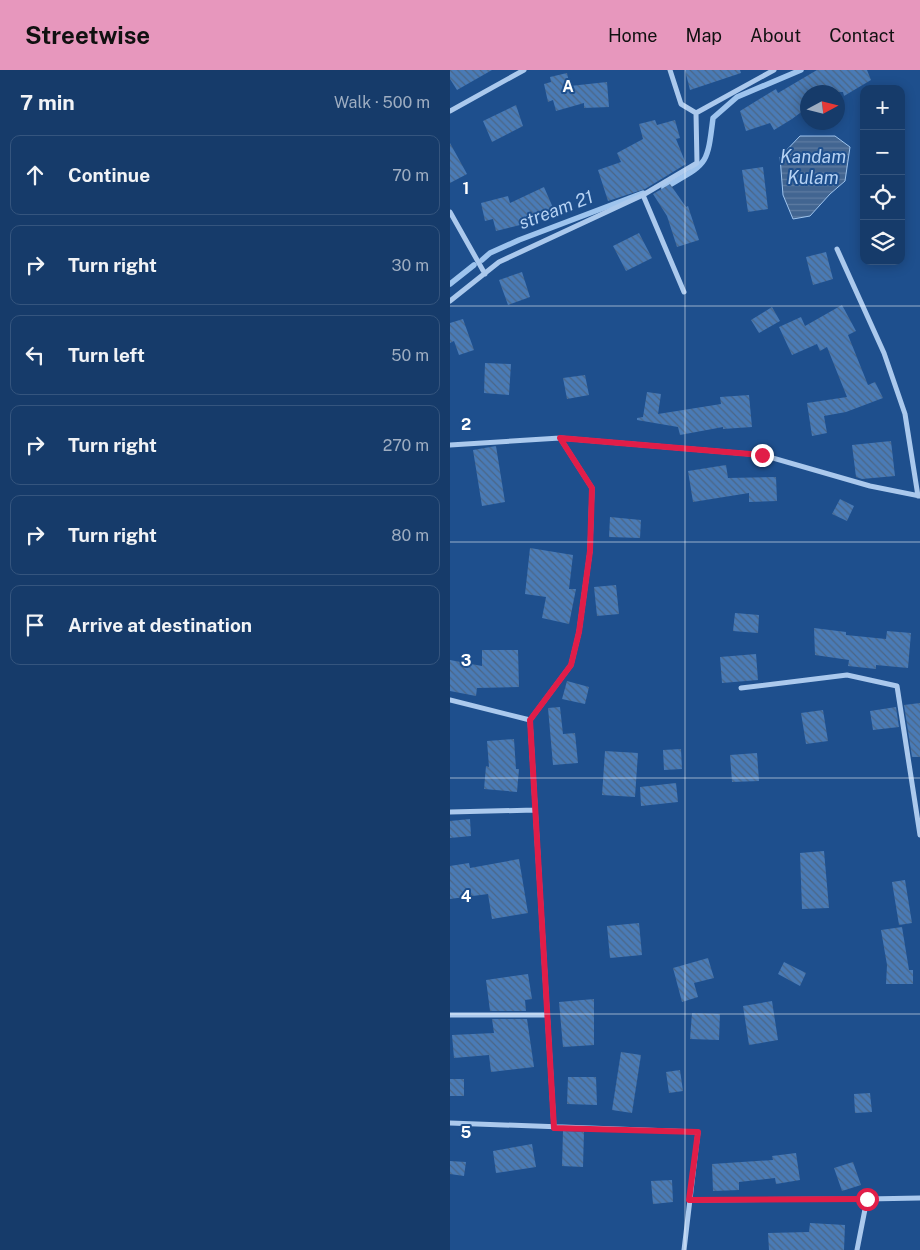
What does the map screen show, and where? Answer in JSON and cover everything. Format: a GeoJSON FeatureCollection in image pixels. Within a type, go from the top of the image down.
{"type":"FeatureCollection","features":[{"type":"Feature","properties":{"kind":"street"},"geometry":{"type":"LineString","coordinates":[[450,112],[524,70]]}},
{"type":"Feature","properties":{"kind":"street"},"geometry":{"type":"LineString","coordinates":[[670,70],[681,104],[696,112]]}},
{"type":"Feature","properties":{"kind":"street"},"geometry":{"type":"LineString","coordinates":[[696,112],[774,70]]}},
{"type":"Feature","properties":{"kind":"street"},"geometry":{"type":"LineString","coordinates":[[450,301],[499,262],[642,196],[696,163],[696,112]]}},
{"type":"Feature","properties":{"kind":"street"},"geometry":{"type":"LineString","coordinates":[[642,196],[684,292]]}},
{"type":"Feature","properties":{"kind":"street"},"geometry":{"type":"LineString","coordinates":[[450,212],[485,274]]}},
{"type":"Feature","properties":{"kind":"street"},"geometry":{"type":"LineString","coordinates":[[450,445],[560,438],[762,455],[870,486],[919,496],[905,414],[884,353],[837,249]]}},
{"type":"Feature","properties":{"kind":"street"},"geometry":{"type":"LineString","coordinates":[[554,1128],[530,720],[571,665],[579,632],[590,551],[592,488],[560,438]]}},
{"type":"Feature","properties":{"kind":"street"},"geometry":{"type":"LineString","coordinates":[[741,688],[847,674],[897,686],[920,835]]}},
{"type":"Feature","properties":{"kind":"street"},"geometry":{"type":"LineString","coordinates":[[450,700],[530,720]]}},
{"type":"Feature","properties":{"kind":"street"},"geometry":{"type":"LineString","coordinates":[[450,812],[535,810]]}},
{"type":"Feature","properties":{"kind":"street"},"geometry":{"type":"LineString","coordinates":[[450,1015],[548,1015]]}},
{"type":"Feature","properties":{"kind":"street"},"geometry":{"type":"LineString","coordinates":[[450,1123],[698,1132],[684,1250]]}},
{"type":"Feature","properties":{"kind":"street"},"geometry":{"type":"LineString","coordinates":[[689,1200],[920,1198]]}},
{"type":"Feature","properties":{"kind":"street"},"geometry":{"type":"LineString","coordinates":[[857,1250],[867,1199]]}},
{"type":"Feature","properties":{"kind":"water","name":"Kandam Kulam"},"geometry":{"type":"Polygon","coordinates":[[[800,136],[835,136],[850,147],[845,181],[810,216],[793,219],[783,195],[780,157],[800,136]]]}},
{"type":"Feature","properties":{"kind":"building"},"geometry":{"type":"Polygon","coordinates":[[[450,70],[492,70],[457,90],[450,79],[450,70]]]}},
{"type":"Feature","properties":{"kind":"building"},"geometry":{"type":"Polygon","coordinates":[[[685,70],[740,70],[741,73],[690,90],[685,70]]]}},
{"type":"Feature","properties":{"kind":"building"},"geometry":{"type":"Polygon","coordinates":[[[817,70],[867,70],[871,80],[845,95],[845,85],[800,85],[800,113],[774,130],[770,123],[746,131],[740,111],[776,89],[778,93],[817,70]]]}},
{"type":"Feature","properties":{"kind":"building"},"geometry":{"type":"Polygon","coordinates":[[[567,73],[570,86],[607,82],[609,107],[584,108],[584,103],[556,111],[553,100],[548,102],[544,84],[551,82],[550,77],[567,73]]]}},
{"type":"Feature","properties":{"kind":"building"},"geometry":{"type":"Polygon","coordinates":[[[516,105],[523,126],[492,142],[483,121],[516,105]]]}},
{"type":"Feature","properties":{"kind":"building"},"geometry":{"type":"Polygon","coordinates":[[[655,120],[657,125],[675,120],[680,138],[676,139],[686,164],[645,189],[608,201],[598,170],[621,162],[617,153],[643,139],[639,124],[655,120]]]}},
{"type":"Feature","properties":{"kind":"building"},"geometry":{"type":"Polygon","coordinates":[[[450,143],[467,174],[450,183],[450,143]]]}},
{"type":"Feature","properties":{"kind":"building"},"geometry":{"type":"Polygon","coordinates":[[[763,167],[768,209],[748,212],[742,170],[763,167]]]}},
{"type":"Feature","properties":{"kind":"building"},"geometry":{"type":"Polygon","coordinates":[[[670,184],[686,207],[688,206],[699,240],[677,247],[667,216],[653,194],[670,184]]]}},
{"type":"Feature","properties":{"kind":"building"},"geometry":{"type":"Polygon","coordinates":[[[544,187],[554,210],[520,225],[496,231],[493,219],[485,221],[481,203],[508,196],[510,203],[544,187]]]}},
{"type":"Feature","properties":{"kind":"building"},"geometry":{"type":"Polygon","coordinates":[[[639,233],[652,258],[626,271],[613,246],[639,233]]]}},
{"type":"Feature","properties":{"kind":"building"},"geometry":{"type":"Polygon","coordinates":[[[826,252],[833,279],[813,285],[806,257],[826,252]]]}},
{"type":"Feature","properties":{"kind":"building"},"geometry":{"type":"Polygon","coordinates":[[[522,272],[530,297],[508,305],[499,280],[522,272]]]}},
{"type":"Feature","properties":{"kind":"building"},"geometry":{"type":"Polygon","coordinates":[[[842,305],[856,331],[848,335],[868,385],[875,382],[883,398],[846,412],[824,416],[827,433],[812,436],[807,403],[847,397],[827,347],[820,351],[817,344],[792,355],[779,327],[801,317],[805,326],[842,305]]]}},
{"type":"Feature","properties":{"kind":"building"},"geometry":{"type":"Polygon","coordinates":[[[772,307],[780,321],[759,333],[751,320],[772,307]]]}},
{"type":"Feature","properties":{"kind":"building"},"geometry":{"type":"Polygon","coordinates":[[[463,319],[474,350],[459,355],[454,341],[450,343],[450,323],[463,319]]]}},
{"type":"Feature","properties":{"kind":"building"},"geometry":{"type":"Polygon","coordinates":[[[485,363],[511,364],[509,395],[484,393],[485,363]]]}},
{"type":"Feature","properties":{"kind":"building"},"geometry":{"type":"Polygon","coordinates":[[[585,375],[589,395],[567,399],[563,378],[585,375]]]}},
{"type":"Feature","properties":{"kind":"building"},"geometry":{"type":"Polygon","coordinates":[[[647,392],[661,394],[658,414],[721,404],[720,397],[749,395],[752,427],[723,429],[723,427],[680,435],[678,427],[637,420],[637,418],[643,417],[647,392]]]}},
{"type":"Feature","properties":{"kind":"building"},"geometry":{"type":"Polygon","coordinates":[[[891,441],[895,476],[862,479],[856,477],[852,445],[891,441]]]}},
{"type":"Feature","properties":{"kind":"building"},"geometry":{"type":"Polygon","coordinates":[[[496,446],[505,502],[482,506],[473,450],[496,446]]]}},
{"type":"Feature","properties":{"kind":"building"},"geometry":{"type":"Polygon","coordinates":[[[726,465],[728,478],[776,477],[777,501],[749,502],[749,493],[693,502],[688,471],[726,465]]]}},
{"type":"Feature","properties":{"kind":"building"},"geometry":{"type":"Polygon","coordinates":[[[840,499],[854,506],[847,521],[832,514],[840,499]]]}},
{"type":"Feature","properties":{"kind":"building"},"geometry":{"type":"Polygon","coordinates":[[[610,517],[641,520],[640,538],[609,537],[610,517]]]}},
{"type":"Feature","properties":{"kind":"building"},"geometry":{"type":"Polygon","coordinates":[[[530,548],[573,555],[569,589],[576,589],[569,624],[542,618],[546,597],[525,594],[530,548]]]}},
{"type":"Feature","properties":{"kind":"building"},"geometry":{"type":"Polygon","coordinates":[[[616,585],[619,614],[597,616],[594,587],[616,585]]]}},
{"type":"Feature","properties":{"kind":"building"},"geometry":{"type":"Polygon","coordinates":[[[735,613],[759,615],[758,633],[733,631],[735,613]]]}},
{"type":"Feature","properties":{"kind":"building"},"geometry":{"type":"Polygon","coordinates":[[[814,628],[846,632],[846,635],[886,639],[887,631],[911,633],[908,668],[876,665],[876,669],[848,666],[849,660],[815,655],[814,628]]]}},
{"type":"Feature","properties":{"kind":"building"},"geometry":{"type":"Polygon","coordinates":[[[482,650],[518,650],[519,687],[477,688],[476,696],[450,691],[450,660],[482,666],[482,650]]]}},
{"type":"Feature","properties":{"kind":"building"},"geometry":{"type":"Polygon","coordinates":[[[756,654],[758,680],[722,683],[720,657],[756,654]]]}},
{"type":"Feature","properties":{"kind":"building"},"geometry":{"type":"Polygon","coordinates":[[[567,681],[589,687],[585,704],[562,699],[567,681]]]}},
{"type":"Feature","properties":{"kind":"building"},"geometry":{"type":"Polygon","coordinates":[[[920,703],[920,757],[912,757],[904,705],[920,703]]]}},
{"type":"Feature","properties":{"kind":"building"},"geometry":{"type":"Polygon","coordinates":[[[560,707],[563,734],[575,733],[578,763],[553,765],[548,708],[560,707]]]}},
{"type":"Feature","properties":{"kind":"building"},"geometry":{"type":"Polygon","coordinates":[[[896,707],[899,727],[873,730],[870,711],[896,707]]]}},
{"type":"Feature","properties":{"kind":"building"},"geometry":{"type":"Polygon","coordinates":[[[823,710],[828,741],[806,744],[801,713],[823,710]]]}},
{"type":"Feature","properties":{"kind":"building"},"geometry":{"type":"Polygon","coordinates":[[[514,739],[516,769],[519,769],[517,792],[484,789],[486,766],[489,767],[487,741],[514,739]]]}},
{"type":"Feature","properties":{"kind":"building"},"geometry":{"type":"Polygon","coordinates":[[[681,749],[682,769],[664,770],[663,750],[681,749]]]}},
{"type":"Feature","properties":{"kind":"building"},"geometry":{"type":"Polygon","coordinates":[[[605,751],[638,753],[635,797],[602,795],[605,751]]]}},
{"type":"Feature","properties":{"kind":"building"},"geometry":{"type":"Polygon","coordinates":[[[757,753],[759,781],[732,782],[730,755],[757,753]]]}},
{"type":"Feature","properties":{"kind":"building"},"geometry":{"type":"Polygon","coordinates":[[[676,783],[678,802],[641,806],[640,787],[676,783]]]}},
{"type":"Feature","properties":{"kind":"building"},"geometry":{"type":"Polygon","coordinates":[[[470,819],[471,836],[450,838],[450,821],[470,819]]]}},
{"type":"Feature","properties":{"kind":"building"},"geometry":{"type":"Polygon","coordinates":[[[824,851],[829,908],[802,909],[800,853],[824,851]]]}},
{"type":"Feature","properties":{"kind":"building"},"geometry":{"type":"Polygon","coordinates":[[[519,859],[528,913],[492,919],[488,894],[450,899],[450,866],[469,863],[470,868],[519,859]]]}},
{"type":"Feature","properties":{"kind":"building"},"geometry":{"type":"Polygon","coordinates":[[[905,880],[912,923],[899,925],[892,882],[905,880]]]}},
{"type":"Feature","properties":{"kind":"building"},"geometry":{"type":"Polygon","coordinates":[[[639,923],[642,955],[610,958],[607,926],[639,923]]]}},
{"type":"Feature","properties":{"kind":"building"},"geometry":{"type":"Polygon","coordinates":[[[902,927],[909,970],[913,970],[913,984],[886,984],[887,965],[881,930],[902,927]]]}},
{"type":"Feature","properties":{"kind":"building"},"geometry":{"type":"Polygon","coordinates":[[[708,958],[714,978],[694,983],[698,997],[682,1002],[673,968],[708,958]]]}},
{"type":"Feature","properties":{"kind":"building"},"geometry":{"type":"Polygon","coordinates":[[[784,962],[806,973],[800,986],[778,974],[784,962]]]}},
{"type":"Feature","properties":{"kind":"building"},"geometry":{"type":"Polygon","coordinates":[[[528,974],[532,999],[525,1000],[526,1011],[490,1011],[486,980],[528,974]]]}},
{"type":"Feature","properties":{"kind":"building"},"geometry":{"type":"Polygon","coordinates":[[[594,999],[594,1045],[563,1047],[559,1002],[594,999]]]}},
{"type":"Feature","properties":{"kind":"building"},"geometry":{"type":"Polygon","coordinates":[[[772,1001],[778,1040],[749,1045],[743,1006],[772,1001]]]}},
{"type":"Feature","properties":{"kind":"building"},"geometry":{"type":"Polygon","coordinates":[[[692,1013],[720,1014],[719,1040],[690,1039],[692,1013]]]}},
{"type":"Feature","properties":{"kind":"building"},"geometry":{"type":"Polygon","coordinates":[[[492,1019],[527,1019],[534,1067],[491,1072],[489,1055],[454,1058],[452,1035],[494,1033],[492,1019]]]}},
{"type":"Feature","properties":{"kind":"building"},"geometry":{"type":"Polygon","coordinates":[[[621,1052],[641,1055],[632,1113],[612,1110],[621,1052]]]}},
{"type":"Feature","properties":{"kind":"building"},"geometry":{"type":"Polygon","coordinates":[[[680,1070],[683,1091],[669,1093],[666,1072],[680,1070]]]}},
{"type":"Feature","properties":{"kind":"building"},"geometry":{"type":"Polygon","coordinates":[[[568,1077],[596,1077],[597,1105],[567,1104],[568,1077]]]}},
{"type":"Feature","properties":{"kind":"building"},"geometry":{"type":"Polygon","coordinates":[[[450,1079],[464,1079],[464,1096],[450,1096],[450,1079]]]}},
{"type":"Feature","properties":{"kind":"building"},"geometry":{"type":"Polygon","coordinates":[[[870,1093],[872,1112],[855,1113],[854,1094],[870,1093]]]}},
{"type":"Feature","properties":{"kind":"building"},"geometry":{"type":"Polygon","coordinates":[[[563,1131],[584,1132],[583,1167],[562,1166],[563,1131]]]}},
{"type":"Feature","properties":{"kind":"building"},"geometry":{"type":"Polygon","coordinates":[[[532,1144],[536,1167],[496,1173],[493,1151],[532,1144]]]}},
{"type":"Feature","properties":{"kind":"building"},"geometry":{"type":"Polygon","coordinates":[[[796,1153],[800,1180],[776,1184],[775,1178],[739,1182],[739,1190],[713,1191],[712,1164],[773,1160],[772,1156],[796,1153]]]}},
{"type":"Feature","properties":{"kind":"building"},"geometry":{"type":"Polygon","coordinates":[[[450,1161],[466,1162],[464,1176],[450,1174],[450,1161]]]}},
{"type":"Feature","properties":{"kind":"building"},"geometry":{"type":"Polygon","coordinates":[[[853,1162],[861,1185],[842,1191],[834,1168],[853,1162]]]}},
{"type":"Feature","properties":{"kind":"building"},"geometry":{"type":"Polygon","coordinates":[[[672,1180],[673,1202],[653,1204],[651,1181],[672,1180]]]}},
{"type":"Feature","properties":{"kind":"building"},"geometry":{"type":"Polygon","coordinates":[[[810,1223],[845,1225],[844,1250],[769,1250],[768,1233],[809,1232],[810,1223]]]}},
{"type":"Feature","properties":{"kind":"waterway","name":"stream 21"},"geometry":{"type":"LineString","coordinates":[[664,188],[689,174],[702,162],[709,147],[713,118],[737,97],[801,70]]}},
{"type":"Feature","properties":{"kind":"waterway","name":"stream 21"},"geometry":{"type":"LineString","coordinates":[[482,260],[490,253],[519,240],[643,193]]}},
{"type":"Feature","properties":{"kind":"waterway","name":"stream 21"},"geometry":{"type":"LineString","coordinates":[[450,284],[474,265]]}},
{"type":"Feature","properties":{"kind":"route"},"geometry":{"type":"LineString","coordinates":[[762,455],[560,438],[592,488],[590,551],[579,632],[571,665],[530,720],[554,1128],[698,1132],[689,1200],[867,1199]]}}]}
